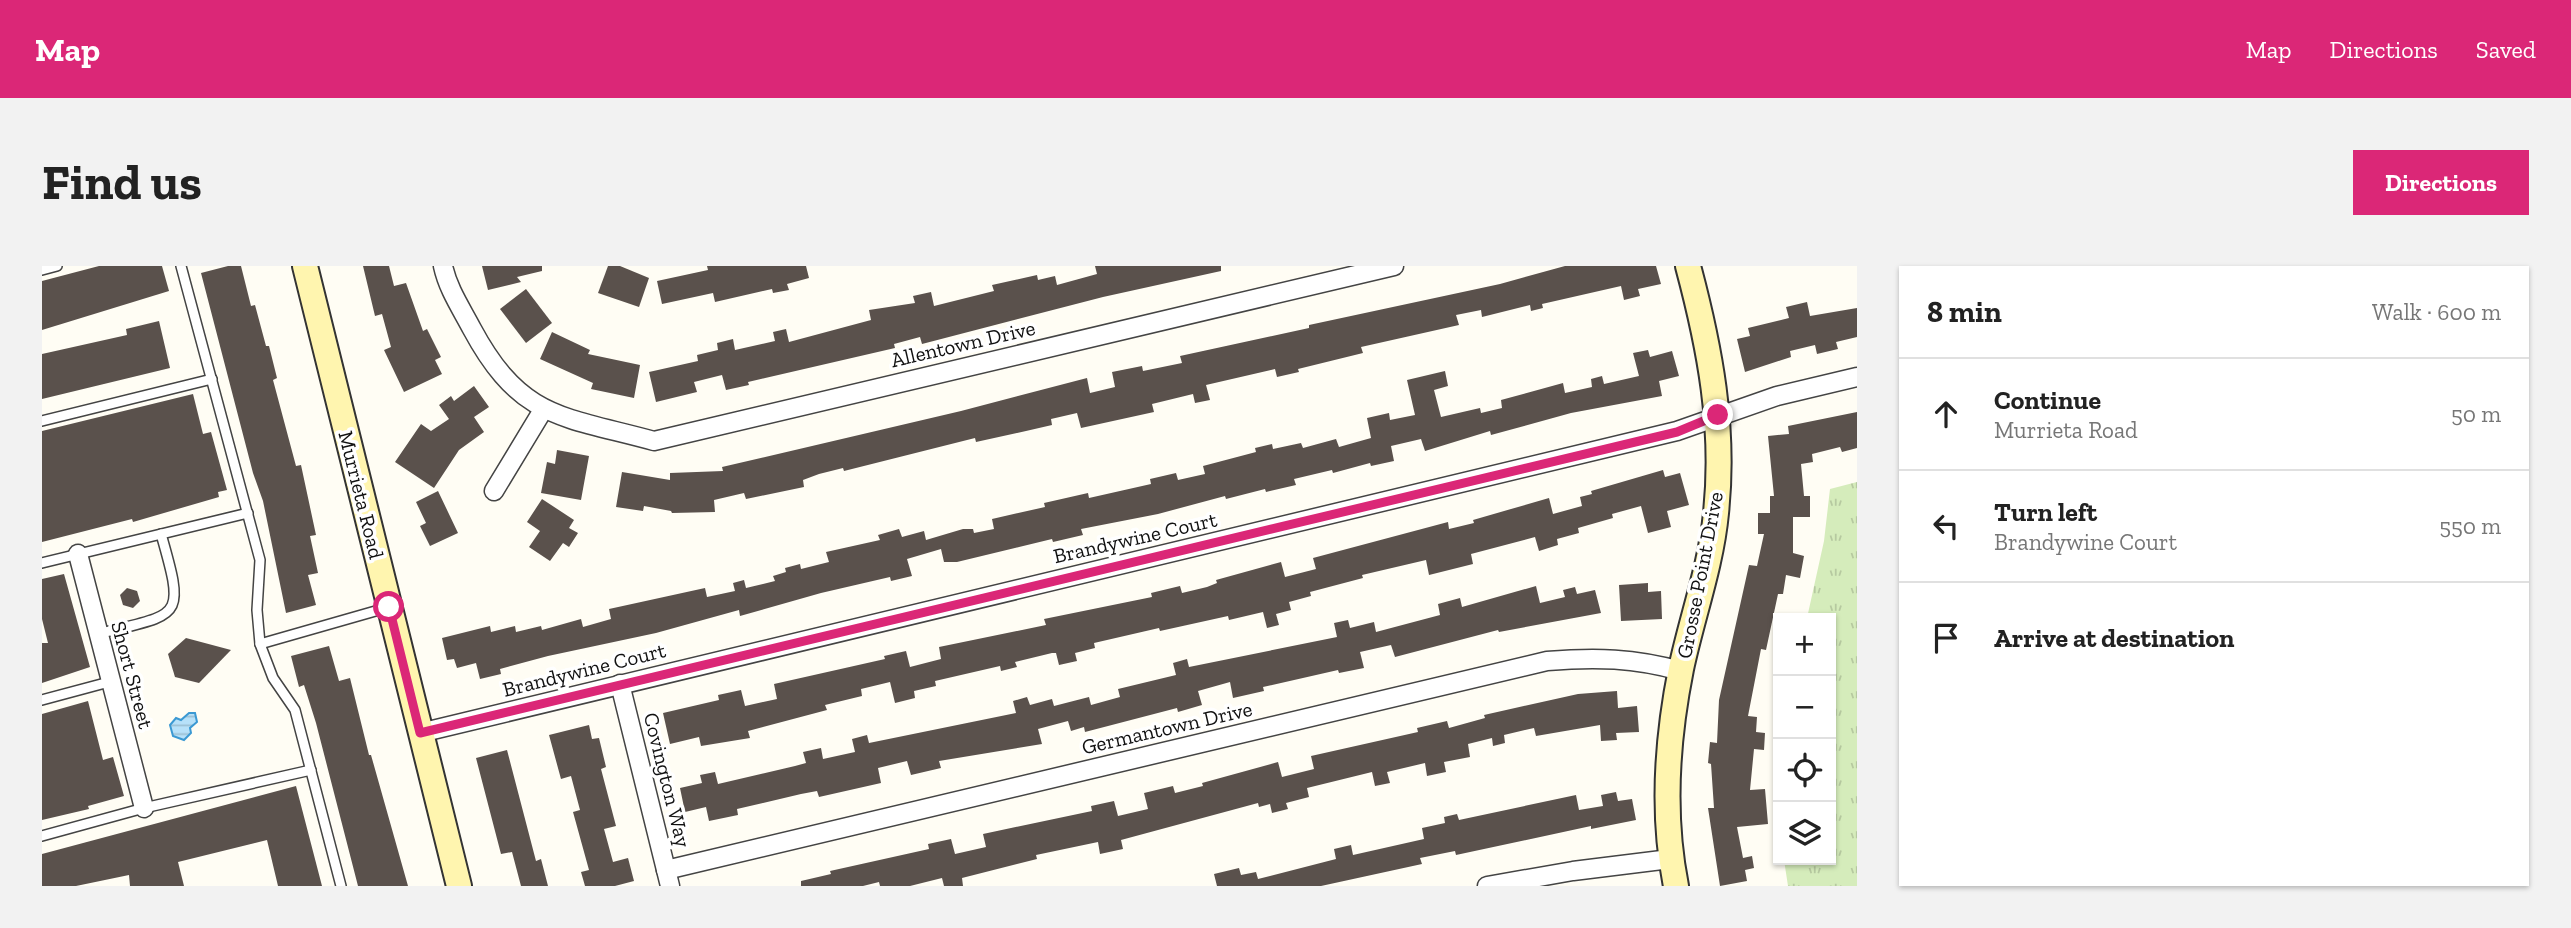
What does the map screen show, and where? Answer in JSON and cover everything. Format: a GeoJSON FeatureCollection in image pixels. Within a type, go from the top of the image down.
{"type":"FeatureCollection","features":[{"type":"Feature","properties":{"kind":"main road","name":"Murrieta Road"},"geometry":{"type":"LineString","coordinates":[[305,266],[459,886]]}},
{"type":"Feature","properties":{"kind":"main road","name":"Grosse Point Drive"},"geometry":{"type":"LineString","coordinates":[[1676,886],[1671,859],[1668,770],[1681,671],[1716,516],[1720,473],[1718,415],[1711,360],[1688,266]]}},
{"type":"Feature","properties":{"kind":"street"},"geometry":{"type":"LineString","coordinates":[[443,266],[446,280],[486,356],[520,395],[543,411],[494,491]]}},
{"type":"Feature","properties":{"kind":"street","name":"Allentown Drive"},"geometry":{"type":"LineString","coordinates":[[543,411],[654,441],[1394,266]]}},
{"type":"Feature","properties":{"kind":"street","name":"Brandywine Court"},"geometry":{"type":"LineString","coordinates":[[420,733],[1677,432],[1718,415],[1777,396],[1857,377]]}},
{"type":"Feature","properties":{"kind":"street","name":"Short Street"},"geometry":{"type":"LineString","coordinates":[[78,554],[109,682],[144,808]]}},
{"type":"Feature","properties":{"kind":"street","name":"Germantown Drive"},"geometry":{"type":"LineString","coordinates":[[668,878],[1547,661],[1599,656],[1653,663],[1681,671]]}},
{"type":"Feature","properties":{"kind":"street","name":"Covington Way"},"geometry":{"type":"LineString","coordinates":[[620,684],[668,878]]}},
{"type":"Feature","properties":{"kind":"street"},"geometry":{"type":"LineString","coordinates":[[1487,886],[1573,871],[1671,859]]}},
{"type":"Feature","properties":{"kind":"lane"},"geometry":{"type":"LineString","coordinates":[[42,270],[57,266]]}},
{"type":"Feature","properties":{"kind":"lane"},"geometry":{"type":"LineString","coordinates":[[181,266],[260,560],[257,610],[260,644],[273,678],[295,710],[341,886]]}},
{"type":"Feature","properties":{"kind":"lane"},"geometry":{"type":"LineString","coordinates":[[42,421],[212,379]]}},
{"type":"Feature","properties":{"kind":"lane"},"geometry":{"type":"LineString","coordinates":[[42,563],[248,513]]}},
{"type":"Feature","properties":{"kind":"lane"},"geometry":{"type":"LineString","coordinates":[[97,634],[160,618],[169,612],[176,589],[161,534]]}},
{"type":"Feature","properties":{"kind":"lane"},"geometry":{"type":"LineString","coordinates":[[260,644],[389,607]]}},
{"type":"Feature","properties":{"kind":"lane"},"geometry":{"type":"LineString","coordinates":[[42,700],[109,682]]}},
{"type":"Feature","properties":{"kind":"lane"},"geometry":{"type":"LineString","coordinates":[[42,836],[144,808],[311,770]]}},
{"type":"Feature","properties":{"kind":"green space"},"geometry":{"type":"Polygon","coordinates":[[[1857,482],[1857,886],[1788,886],[1785,865],[1836,865],[1836,613],[1808,613],[1824,541],[1830,489],[1857,482]]]}},
{"type":"Feature","properties":{"kind":"water"},"geometry":{"type":"Polygon","coordinates":[[[189,713],[195,713],[197,722],[190,728],[191,733],[184,740],[173,736],[170,725],[176,718],[181,720],[189,713]]]}},
{"type":"Feature","properties":{"kind":"building"},"geometry":{"type":"Polygon","coordinates":[[[99,266],[162,266],[169,291],[42,330],[42,281],[99,266]]]}},
{"type":"Feature","properties":{"kind":"building"},"geometry":{"type":"Polygon","coordinates":[[[228,266],[241,266],[251,306],[255,305],[266,346],[269,346],[277,378],[273,380],[296,466],[301,465],[316,535],[310,536],[318,573],[308,575],[316,605],[286,613],[263,501],[253,473],[201,273],[228,266]]]}},
{"type":"Feature","properties":{"kind":"building"},"geometry":{"type":"Polygon","coordinates":[[[363,266],[389,266],[394,286],[406,283],[423,331],[427,329],[441,357],[435,360],[442,374],[404,392],[384,350],[391,347],[382,314],[375,316],[363,266]]]}},
{"type":"Feature","properties":{"kind":"building"},"geometry":{"type":"Polygon","coordinates":[[[482,266],[542,266],[542,271],[517,277],[521,282],[488,290],[482,266]]]}},
{"type":"Feature","properties":{"kind":"building"},"geometry":{"type":"Polygon","coordinates":[[[608,266],[620,266],[649,278],[639,307],[598,293],[608,266]]]}},
{"type":"Feature","properties":{"kind":"building"},"geometry":{"type":"Polygon","coordinates":[[[707,266],[806,266],[809,278],[787,284],[789,290],[773,293],[772,289],[715,302],[713,293],[662,304],[657,281],[708,270],[707,266]]]}},
{"type":"Feature","properties":{"kind":"building"},"geometry":{"type":"Polygon","coordinates":[[[1095,266],[1221,266],[1221,271],[1103,297],[922,344],[920,337],[894,344],[895,348],[748,382],[749,385],[726,390],[722,375],[694,382],[697,392],[656,402],[649,372],[698,361],[697,355],[718,350],[717,343],[733,339],[735,350],[775,341],[773,332],[786,329],[789,342],[871,320],[869,310],[915,303],[913,296],[931,292],[934,306],[994,291],[992,285],[1037,275],[1038,280],[1055,276],[1057,285],[1097,274],[1095,266]]]}},
{"type":"Feature","properties":{"kind":"building"},"geometry":{"type":"Polygon","coordinates":[[[1565,266],[1656,266],[1661,284],[1638,289],[1640,296],[1624,300],[1621,286],[1542,304],[1543,308],[1531,311],[1530,305],[1482,317],[1481,310],[1456,315],[1459,325],[1361,347],[1363,353],[1298,369],[1299,372],[1277,377],[1275,369],[1206,385],[1210,400],[1195,403],[1193,394],[1152,404],[1154,412],[1081,428],[1077,413],[1051,419],[1052,425],[976,442],[975,438],[844,471],[843,468],[819,474],[803,480],[804,487],[746,499],[744,493],[714,500],[715,512],[672,513],[644,506],[643,511],[616,507],[622,472],[670,480],[670,473],[723,471],[722,467],[961,411],[1087,378],[1090,393],[1115,387],[1112,372],[1142,366],[1143,371],[1182,363],[1180,356],[1500,284],[1565,266]]]}},
{"type":"Feature","properties":{"kind":"building"},"geometry":{"type":"Polygon","coordinates":[[[526,289],[552,323],[526,343],[500,309],[526,289]]]}},
{"type":"Feature","properties":{"kind":"building"},"geometry":{"type":"Polygon","coordinates":[[[1807,302],[1810,316],[1857,308],[1857,337],[1836,342],[1838,349],[1817,354],[1815,345],[1790,351],[1791,357],[1745,372],[1737,339],[1750,336],[1748,328],[1789,318],[1786,307],[1807,302]]]}},
{"type":"Feature","properties":{"kind":"building"},"geometry":{"type":"Polygon","coordinates":[[[159,321],[170,368],[42,399],[42,354],[127,335],[126,329],[159,321]]]}},
{"type":"Feature","properties":{"kind":"building"},"geometry":{"type":"Polygon","coordinates":[[[552,332],[590,350],[588,354],[640,365],[634,398],[591,389],[593,383],[540,359],[552,332]]]}},
{"type":"Feature","properties":{"kind":"building"},"geometry":{"type":"Polygon","coordinates":[[[1648,350],[1650,357],[1672,351],[1679,376],[1659,381],[1662,396],[1571,413],[1491,435],[1490,431],[1425,451],[1421,439],[1391,446],[1394,461],[1371,466],[1370,463],[1333,473],[1332,470],[1294,479],[1296,485],[1266,492],[1265,489],[1226,499],[1225,496],[1158,514],[1081,529],[1083,535],[1053,542],[1052,539],[957,562],[944,562],[941,549],[907,559],[912,576],[891,581],[890,577],[821,593],[740,616],[739,610],[656,633],[548,656],[500,669],[501,674],[480,679],[476,663],[457,668],[454,659],[447,660],[442,638],[490,626],[491,632],[515,626],[516,632],[541,626],[542,630],[581,619],[583,627],[611,619],[609,609],[705,588],[707,597],[735,591],[733,583],[744,580],[746,588],[775,581],[773,576],[786,572],[785,568],[800,564],[801,569],[829,562],[826,552],[880,540],[878,535],[899,529],[902,537],[924,531],[926,540],[963,529],[973,529],[974,533],[994,529],[992,519],[1045,507],[1044,503],[1088,493],[1089,498],[1151,484],[1150,479],[1176,473],[1178,480],[1205,474],[1203,466],[1256,452],[1255,448],[1272,444],[1273,449],[1301,443],[1303,448],[1336,439],[1339,447],[1371,438],[1367,418],[1389,413],[1390,420],[1415,415],[1407,380],[1445,371],[1448,386],[1434,390],[1441,417],[1480,408],[1481,413],[1502,408],[1501,400],[1563,383],[1565,393],[1592,387],[1591,379],[1602,376],[1604,384],[1639,376],[1633,353],[1648,350]]]}},
{"type":"Feature","properties":{"kind":"building"},"geometry":{"type":"Polygon","coordinates":[[[474,386],[489,407],[474,417],[484,432],[459,450],[434,488],[395,462],[421,424],[431,431],[449,419],[439,405],[451,396],[454,401],[474,386]]]}},
{"type":"Feature","properties":{"kind":"building"},"geometry":{"type":"Polygon","coordinates":[[[193,394],[203,434],[211,432],[227,490],[218,492],[219,497],[133,522],[132,519],[42,542],[42,431],[193,394]]]}},
{"type":"Feature","properties":{"kind":"building"},"geometry":{"type":"Polygon","coordinates":[[[1857,412],[1857,448],[1842,452],[1840,447],[1812,454],[1813,462],[1801,464],[1804,496],[1810,496],[1810,517],[1793,517],[1793,553],[1804,556],[1800,578],[1786,575],[1783,594],[1778,594],[1766,650],[1761,649],[1748,716],[1757,717],[1756,732],[1765,733],[1764,750],[1754,749],[1750,790],[1765,789],[1768,824],[1737,827],[1743,858],[1752,856],[1754,868],[1745,870],[1747,881],[1720,886],[1708,808],[1714,808],[1711,764],[1708,763],[1710,742],[1717,743],[1719,700],[1749,565],[1757,566],[1764,534],[1758,534],[1758,513],[1770,513],[1770,496],[1774,496],[1768,436],[1789,434],[1788,426],[1857,412]]]}},
{"type":"Feature","properties":{"kind":"building"},"geometry":{"type":"Polygon","coordinates":[[[557,450],[589,456],[581,500],[541,493],[547,462],[555,464],[557,450]]]}},
{"type":"Feature","properties":{"kind":"building"},"geometry":{"type":"Polygon","coordinates":[[[1663,470],[1665,477],[1680,473],[1689,505],[1667,511],[1671,527],[1648,533],[1641,506],[1578,528],[1579,533],[1557,539],[1558,545],[1539,551],[1535,537],[1471,554],[1473,564],[1429,575],[1426,560],[1362,575],[1363,578],[1310,592],[1311,596],[1289,602],[1291,610],[1276,614],[1279,625],[1267,628],[1263,612],[1229,620],[1228,616],[1160,631],[1159,628],[1094,643],[1095,648],[1075,653],[1077,661],[1059,665],[1056,653],[1052,653],[1015,662],[1017,667],[1001,671],[1000,666],[935,681],[936,686],[914,691],[915,698],[895,703],[890,682],[861,689],[862,696],[825,705],[827,710],[748,731],[750,738],[701,746],[699,737],[670,744],[663,713],[719,700],[718,695],[741,690],[745,706],[777,699],[774,684],[885,659],[884,656],[906,651],[910,667],[941,659],[939,647],[1046,625],[1044,619],[1152,597],[1151,593],[1180,586],[1182,593],[1207,587],[1217,583],[1216,580],[1281,562],[1285,577],[1316,569],[1313,558],[1448,522],[1449,529],[1474,523],[1473,520],[1549,498],[1553,514],[1582,506],[1580,497],[1592,494],[1591,491],[1663,470]]]}},
{"type":"Feature","properties":{"kind":"building"},"geometry":{"type":"Polygon","coordinates":[[[438,491],[458,533],[430,546],[420,526],[426,523],[416,502],[438,491]]]}},
{"type":"Feature","properties":{"kind":"building"},"geometry":{"type":"Polygon","coordinates":[[[542,499],[574,520],[569,528],[578,533],[569,547],[563,543],[550,561],[529,547],[540,531],[527,522],[542,499]]]}},
{"type":"Feature","properties":{"kind":"building"},"geometry":{"type":"Polygon","coordinates":[[[64,574],[90,667],[42,683],[42,643],[48,643],[42,619],[42,579],[64,574]]]}},
{"type":"Feature","properties":{"kind":"building"},"geometry":{"type":"Polygon","coordinates":[[[1648,583],[1648,592],[1661,591],[1662,619],[1621,621],[1619,585],[1648,583]]]}},
{"type":"Feature","properties":{"kind":"building"},"geometry":{"type":"Polygon","coordinates":[[[1536,586],[1540,603],[1565,597],[1563,590],[1575,587],[1577,594],[1595,590],[1601,613],[1499,632],[1498,630],[1395,657],[1391,645],[1360,652],[1364,668],[1339,673],[1338,670],[1263,687],[1264,691],[1233,698],[1230,682],[1198,691],[1202,705],[1178,712],[1177,708],[1085,732],[1084,727],[1071,731],[1068,721],[1038,729],[1042,744],[939,761],[941,768],[911,775],[907,761],[878,768],[881,783],[819,797],[817,791],[801,794],[737,809],[738,815],[709,821],[706,807],[685,812],[680,788],[702,783],[700,775],[715,772],[718,784],[806,763],[803,752],[821,748],[823,759],[855,752],[852,739],[867,735],[869,743],[1016,713],[1013,701],[1027,697],[1030,705],[1052,699],[1054,706],[1089,697],[1091,705],[1120,697],[1118,689],[1176,675],[1173,663],[1187,659],[1189,667],[1337,637],[1334,623],[1348,620],[1350,628],[1374,622],[1376,632],[1440,615],[1438,604],[1460,598],[1462,607],[1536,586]]]}},
{"type":"Feature","properties":{"kind":"building"},"geometry":{"type":"Polygon","coordinates":[[[127,588],[137,591],[140,601],[133,608],[123,605],[120,595],[127,588]]]}},
{"type":"Feature","properties":{"kind":"building"},"geometry":{"type":"Polygon","coordinates":[[[186,638],[231,650],[199,683],[175,677],[168,654],[186,638]]]}},
{"type":"Feature","properties":{"kind":"building"},"geometry":{"type":"Polygon","coordinates":[[[329,646],[339,681],[350,678],[369,755],[408,886],[358,886],[316,723],[304,685],[299,687],[291,656],[329,646]]]}},
{"type":"Feature","properties":{"kind":"building"},"geometry":{"type":"Polygon","coordinates":[[[1617,691],[1618,708],[1637,706],[1639,732],[1616,733],[1617,740],[1601,741],[1600,725],[1536,736],[1534,728],[1504,735],[1505,743],[1493,746],[1492,738],[1468,744],[1470,757],[1444,762],[1446,772],[1427,776],[1425,763],[1387,772],[1390,783],[1375,786],[1372,772],[1307,788],[1309,797],[1286,803],[1288,809],[1272,813],[1270,804],[1259,807],[1258,803],[1121,840],[1123,849],[1100,854],[1098,842],[1036,855],[1037,859],[962,878],[963,886],[944,886],[942,878],[910,886],[880,886],[879,882],[863,886],[801,886],[801,881],[831,874],[830,871],[929,849],[928,844],[951,839],[955,854],[986,847],[983,834],[1092,811],[1091,806],[1114,801],[1118,816],[1148,809],[1144,793],[1173,786],[1175,793],[1278,762],[1282,777],[1314,769],[1311,756],[1418,732],[1417,728],[1447,721],[1449,728],[1485,718],[1484,715],[1578,694],[1617,691]]]}},
{"type":"Feature","properties":{"kind":"building"},"geometry":{"type":"Polygon","coordinates":[[[88,701],[103,760],[113,757],[124,796],[88,806],[89,809],[42,820],[42,714],[88,701]]]}},
{"type":"Feature","properties":{"kind":"building"},"geometry":{"type":"Polygon","coordinates":[[[589,725],[592,739],[599,738],[606,767],[601,769],[616,826],[604,829],[613,862],[628,858],[634,881],[615,886],[585,886],[581,872],[589,870],[573,812],[580,810],[571,776],[561,779],[549,735],[589,725]]]}},
{"type":"Feature","properties":{"kind":"building"},"geometry":{"type":"Polygon","coordinates":[[[507,750],[536,861],[541,859],[548,886],[521,886],[512,852],[501,854],[476,758],[507,750]]]}},
{"type":"Feature","properties":{"kind":"building"},"geometry":{"type":"Polygon","coordinates":[[[296,786],[322,886],[278,886],[267,840],[178,862],[184,886],[130,886],[129,875],[76,886],[42,886],[42,854],[296,786]]]}},
{"type":"Feature","properties":{"kind":"building"},"geometry":{"type":"Polygon","coordinates":[[[1616,792],[1618,801],[1632,799],[1636,820],[1591,829],[1591,826],[1456,855],[1455,851],[1420,858],[1422,864],[1321,886],[1217,886],[1214,874],[1239,868],[1241,875],[1256,872],[1258,879],[1336,859],[1334,849],[1351,845],[1353,855],[1424,839],[1422,828],[1445,823],[1444,817],[1457,814],[1459,820],[1576,795],[1579,810],[1603,806],[1601,795],[1616,792]]]}},
{"type":"Feature","properties":{"kind":"route"},"geometry":{"type":"LineString","coordinates":[[389,607],[420,733],[1677,432],[1718,415]]}}]}
